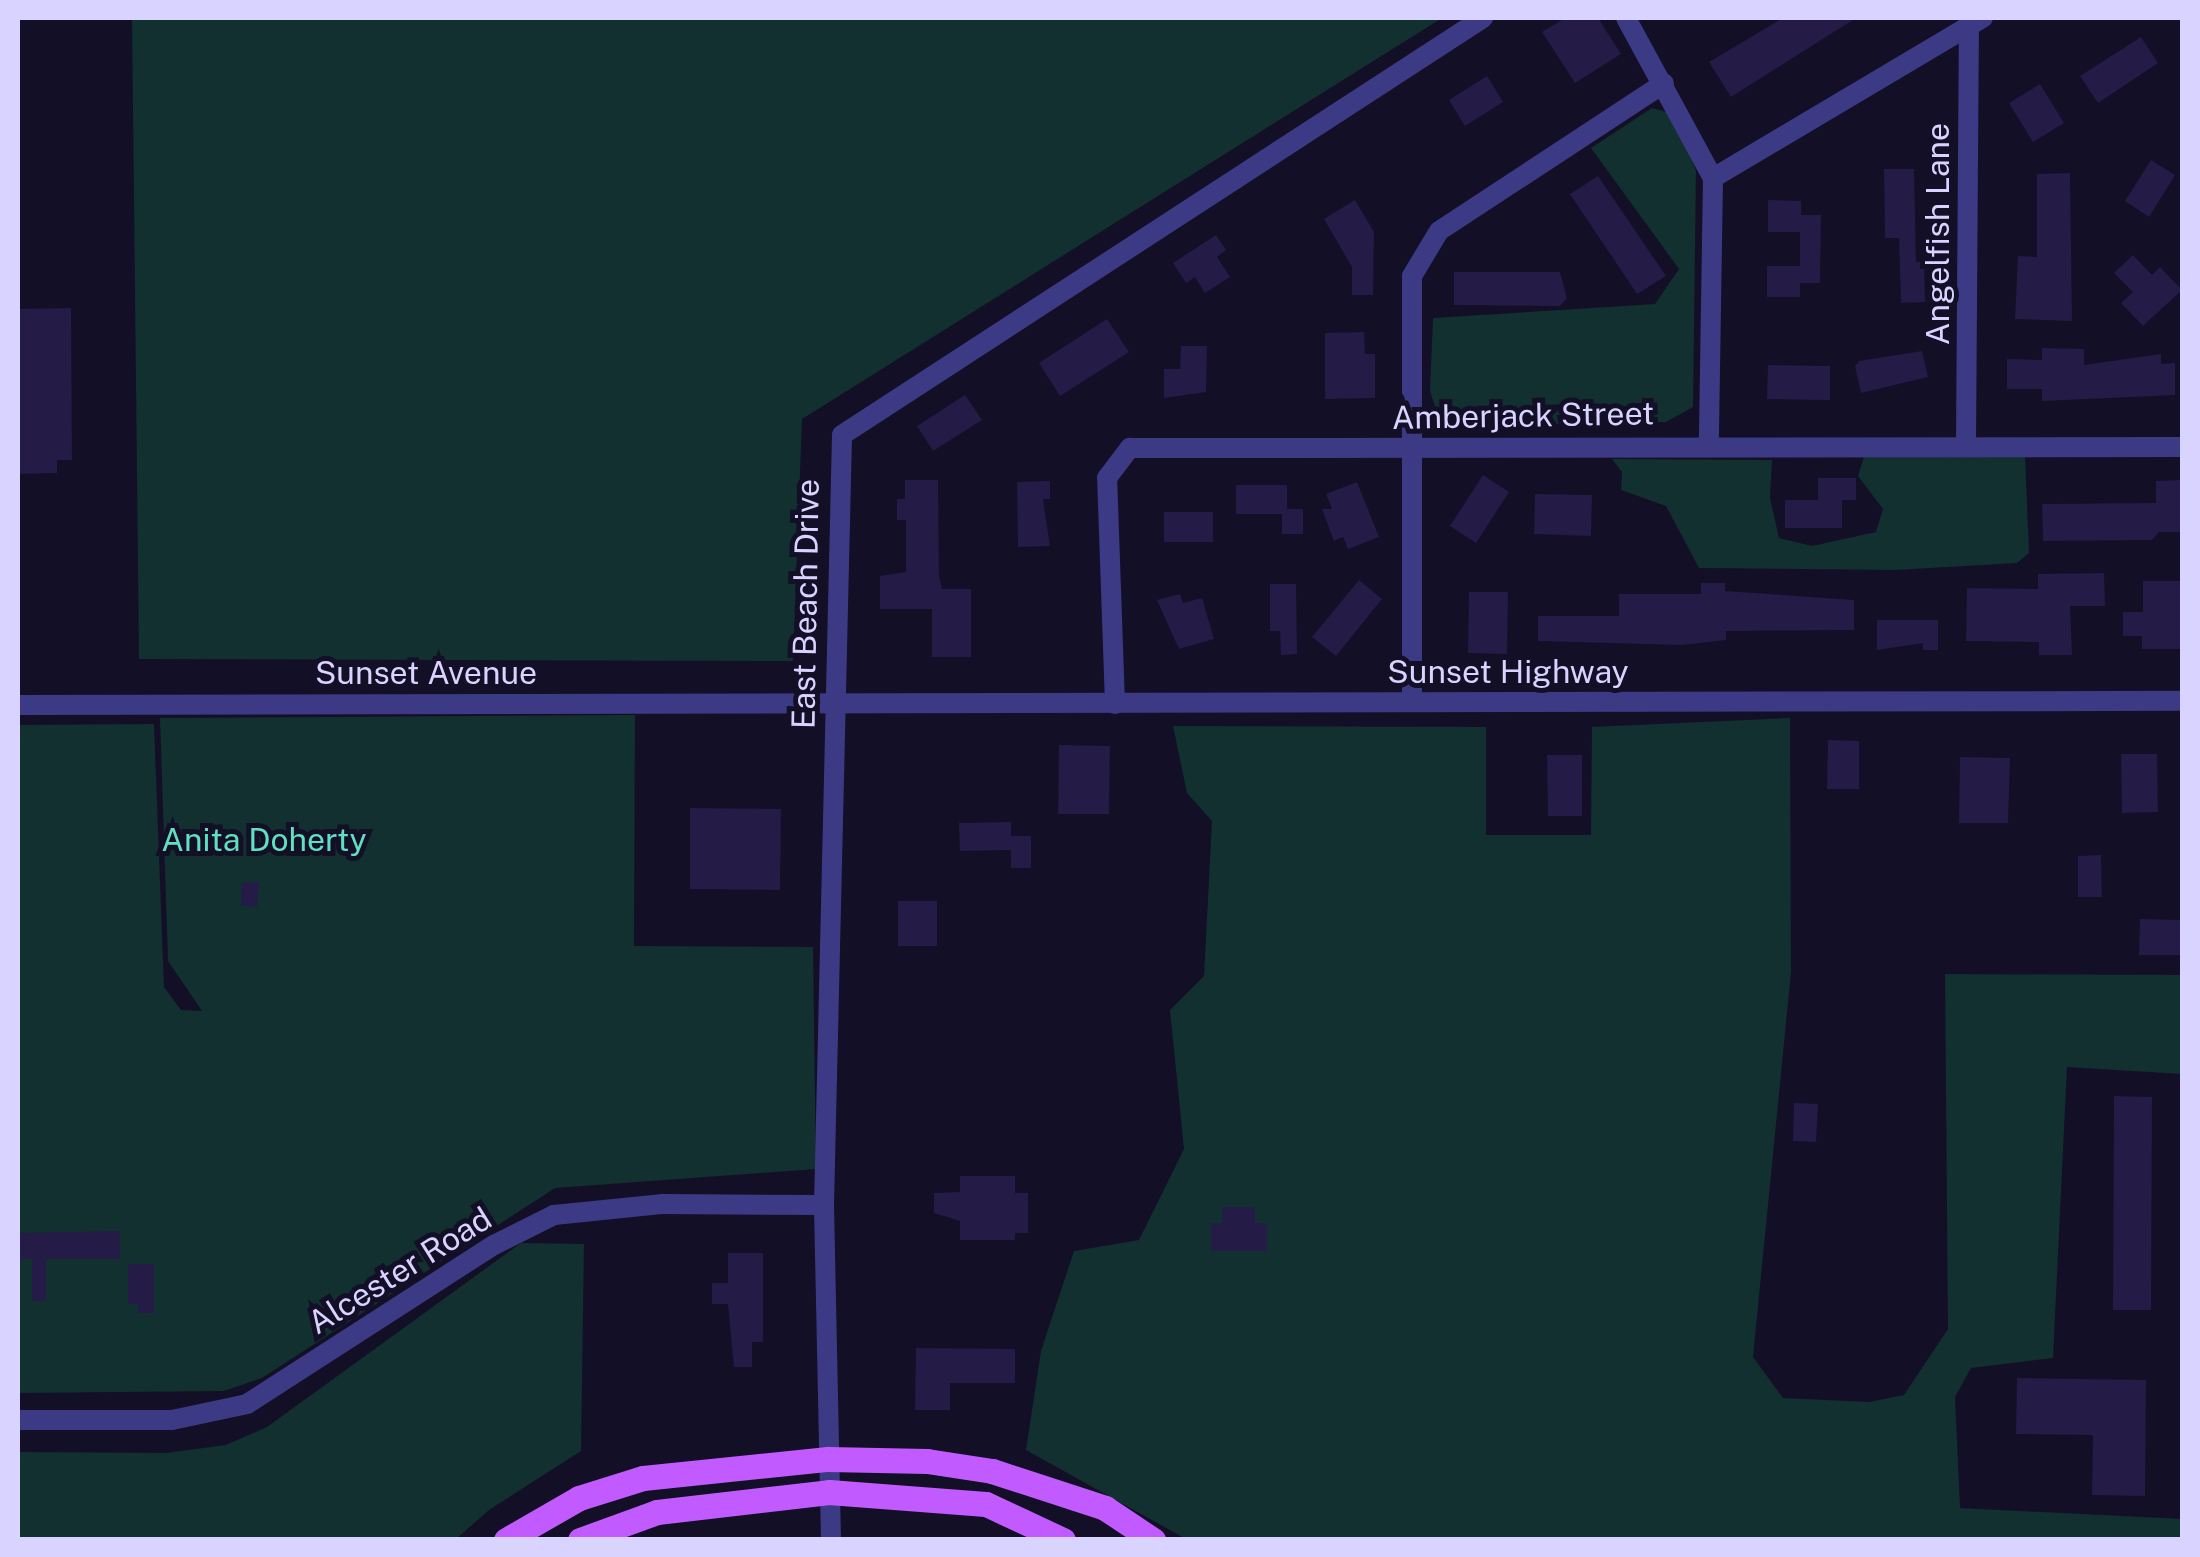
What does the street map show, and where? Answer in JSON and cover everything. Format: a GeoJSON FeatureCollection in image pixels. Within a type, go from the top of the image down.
{"type":"FeatureCollection","features":[{"type":"Feature","properties":{"kind":"main road"},"geometry":{"type":"LineString","coordinates":[[506,1540],[578,1498],[642,1478],[828,1459],[926,1460],[992,1471],[1105,1508],[1153,1540]]}},
{"type":"Feature","properties":{"kind":"main road"},"geometry":{"type":"LineString","coordinates":[[580,1540],[657,1512],[830,1492],[986,1504],[1063,1540]]}},
{"type":"Feature","properties":{"kind":"street","name":"East Beach Drive"},"geometry":{"type":"LineString","coordinates":[[831,1540],[824,1204],[842,435],[1483,18]]}},
{"type":"Feature","properties":{"kind":"street"},"geometry":{"type":"LineString","coordinates":[[1626,18],[1712,178],[1709,443]]}},
{"type":"Feature","properties":{"kind":"street","name":"Angelfish Lane"},"geometry":{"type":"LineString","coordinates":[[1712,178],[1976,20]]}},
{"type":"Feature","properties":{"kind":"street","name":"Angelfish Lane"},"geometry":{"type":"LineString","coordinates":[[1966,445],[1976,20]]}},
{"type":"Feature","properties":{"kind":"street"},"geometry":{"type":"LineString","coordinates":[[1412,701],[1412,276],[1439,231],[1664,83]]}},
{"type":"Feature","properties":{"kind":"street","name":"Amberjack Street"},"geometry":{"type":"LineString","coordinates":[[1116,704],[1106,478],[1130,448],[1709,443],[2182,447]]}},
{"type":"Feature","properties":{"kind":"street","name":"Sunset Highway"},"geometry":{"type":"LineString","coordinates":[[834,701],[2182,702]]}},
{"type":"Feature","properties":{"kind":"street","name":"Sunset Avenue"},"geometry":{"type":"LineString","coordinates":[[18,705],[834,701]]}},
{"type":"Feature","properties":{"kind":"street","name":"Alcester Road"},"geometry":{"type":"LineString","coordinates":[[18,1420],[172,1420],[246,1404],[494,1244],[554,1215],[664,1204],[824,1204]]}},
{"type":"Feature","properties":{"kind":"green space"},"geometry":{"type":"Polygon","coordinates":[[[132,18],[1442,18],[802,419],[793,661],[139,659],[132,18]]]}},
{"type":"Feature","properties":{"kind":"green space"},"geometry":{"type":"Polygon","coordinates":[[[1652,108],[1675,114],[1696,171],[1693,407],[1666,422],[1451,426],[1437,413],[1430,391],[1433,318],[1655,304],[1679,269],[1591,148],[1652,108]]]}},
{"type":"Feature","properties":{"kind":"green space"},"geometry":{"type":"Polygon","coordinates":[[[2025,455],[2029,553],[2017,563],[1895,570],[1699,568],[1666,506],[1621,490],[1622,472],[1612,459],[1772,460],[1770,498],[1779,538],[1812,546],[1876,532],[1883,509],[1858,476],[1864,457],[2025,455]]]}},
{"type":"Feature","properties":{"kind":"green space","name":"Anita Doherty"},"geometry":{"type":"Polygon","coordinates":[[[635,715],[634,946],[813,947],[816,1169],[555,1188],[262,1378],[224,1391],[18,1393],[18,725],[154,724],[164,987],[181,1010],[202,1011],[168,961],[160,718],[635,715]]]}},
{"type":"Feature","properties":{"kind":"green space"},"geometry":{"type":"Polygon","coordinates":[[[1790,718],[1791,972],[1753,1357],[1783,1398],[1869,1402],[1904,1395],[1948,1329],[1945,974],[2182,975],[2182,1074],[2067,1067],[2053,1358],[1971,1368],[1955,1397],[1960,1508],[2182,1519],[2182,1539],[1186,1539],[1026,1450],[1041,1351],[1074,1251],[1139,1240],[1184,1149],[1170,1010],[1204,976],[1212,821],[1187,793],[1173,726],[1486,727],[1486,835],[1591,835],[1592,727],[1790,718]]]}},
{"type":"Feature","properties":{"kind":"green space"},"geometry":{"type":"Polygon","coordinates":[[[521,1243],[584,1244],[581,1451],[489,1510],[456,1539],[18,1539],[18,1452],[166,1453],[226,1445],[267,1427],[521,1243]]]}},
{"type":"Feature","properties":{"kind":"building"},"geometry":{"type":"Polygon","coordinates":[[[1565,18],[1598,18],[1621,54],[1575,83],[1542,32],[1565,18]]]}},
{"type":"Feature","properties":{"kind":"building"},"geometry":{"type":"Polygon","coordinates":[[[1783,18],[1856,18],[1731,97],[1709,62],[1783,18]]]}},
{"type":"Feature","properties":{"kind":"building"},"geometry":{"type":"Polygon","coordinates":[[[2141,37],[2158,63],[2098,103],[2080,76],[2141,37]]]}},
{"type":"Feature","properties":{"kind":"building"},"geometry":{"type":"Polygon","coordinates":[[[1487,76],[1503,102],[1465,126],[1449,100],[1487,76]]]}},
{"type":"Feature","properties":{"kind":"building"},"geometry":{"type":"Polygon","coordinates":[[[2040,84],[2064,123],[2033,142],[2009,103],[2040,84]]]}},
{"type":"Feature","properties":{"kind":"building"},"geometry":{"type":"Polygon","coordinates":[[[2151,160],[2175,175],[2149,217],[2125,201],[2151,160]]]}},
{"type":"Feature","properties":{"kind":"building"},"geometry":{"type":"Polygon","coordinates":[[[1884,169],[1914,169],[1916,262],[1924,262],[1925,302],[1901,303],[1899,238],[1885,238],[1884,169]]]}},
{"type":"Feature","properties":{"kind":"building"},"geometry":{"type":"Polygon","coordinates":[[[2070,173],[2072,321],[2015,319],[2018,256],[2037,257],[2037,174],[2070,173]]]}},
{"type":"Feature","properties":{"kind":"building"},"geometry":{"type":"Polygon","coordinates":[[[1598,176],[1666,276],[1637,294],[1570,194],[1598,176]]]}},
{"type":"Feature","properties":{"kind":"building"},"geometry":{"type":"Polygon","coordinates":[[[1355,200],[1374,232],[1373,295],[1352,295],[1352,267],[1324,219],[1355,200]]]}},
{"type":"Feature","properties":{"kind":"building"},"geometry":{"type":"Polygon","coordinates":[[[1768,200],[1801,201],[1801,215],[1821,215],[1820,283],[1800,283],[1800,297],[1767,297],[1767,266],[1800,266],[1800,232],[1768,232],[1768,200]]]}},
{"type":"Feature","properties":{"kind":"building"},"geometry":{"type":"Polygon","coordinates":[[[1216,235],[1226,250],[1217,257],[1230,277],[1205,293],[1195,277],[1186,283],[1173,263],[1216,235]]]}},
{"type":"Feature","properties":{"kind":"building"},"geometry":{"type":"Polygon","coordinates":[[[2133,255],[2152,275],[2160,267],[2182,290],[2143,326],[2121,303],[2133,292],[2114,273],[2133,255]]]}},
{"type":"Feature","properties":{"kind":"building"},"geometry":{"type":"Polygon","coordinates":[[[1454,272],[1560,272],[1567,298],[1560,306],[1454,305],[1454,272]]]}},
{"type":"Feature","properties":{"kind":"building"},"geometry":{"type":"Polygon","coordinates":[[[71,308],[72,460],[57,460],[57,473],[18,474],[18,309],[71,308]]]}},
{"type":"Feature","properties":{"kind":"building"},"geometry":{"type":"Polygon","coordinates":[[[1107,319],[1129,352],[1060,396],[1039,363],[1107,319]]]}},
{"type":"Feature","properties":{"kind":"building"},"geometry":{"type":"Polygon","coordinates":[[[1364,332],[1365,354],[1375,354],[1375,398],[1325,399],[1325,333],[1364,332]]]}},
{"type":"Feature","properties":{"kind":"building"},"geometry":{"type":"Polygon","coordinates":[[[1181,346],[1207,346],[1206,392],[1164,398],[1164,369],[1180,369],[1181,346]]]}},
{"type":"Feature","properties":{"kind":"building"},"geometry":{"type":"Polygon","coordinates":[[[2042,348],[2084,349],[2084,365],[2161,354],[2161,364],[2175,363],[2175,395],[2042,401],[2042,389],[2007,389],[2007,359],[2042,360],[2042,348]]]}},
{"type":"Feature","properties":{"kind":"building"},"geometry":{"type":"Polygon","coordinates":[[[1922,351],[1928,377],[1861,393],[1855,366],[1859,361],[1922,351]]]}},
{"type":"Feature","properties":{"kind":"building"},"geometry":{"type":"Polygon","coordinates":[[[1768,365],[1830,366],[1830,400],[1767,399],[1768,365]]]}},
{"type":"Feature","properties":{"kind":"building"},"geometry":{"type":"Polygon","coordinates":[[[965,395],[982,420],[933,451],[917,426],[965,395]]]}},
{"type":"Feature","properties":{"kind":"building"},"geometry":{"type":"Polygon","coordinates":[[[1483,475],[1509,492],[1476,543],[1450,526],[1483,475]]]}},
{"type":"Feature","properties":{"kind":"building"},"geometry":{"type":"Polygon","coordinates":[[[1818,478],[1856,478],[1856,500],[1842,500],[1842,528],[1785,528],[1785,500],[1818,500],[1818,478]]]}},
{"type":"Feature","properties":{"kind":"building"},"geometry":{"type":"Polygon","coordinates":[[[905,480],[938,480],[939,576],[942,589],[971,589],[971,657],[932,657],[932,609],[880,609],[880,576],[906,572],[906,520],[897,520],[897,499],[905,499],[905,480]]]}},
{"type":"Feature","properties":{"kind":"building"},"geometry":{"type":"Polygon","coordinates":[[[2182,480],[2182,532],[2159,532],[2152,540],[2043,541],[2042,504],[2156,503],[2156,481],[2182,480]]]}},
{"type":"Feature","properties":{"kind":"building"},"geometry":{"type":"Polygon","coordinates":[[[1050,481],[1050,499],[1043,499],[1050,546],[1018,547],[1017,482],[1050,481]]]}},
{"type":"Feature","properties":{"kind":"building"},"geometry":{"type":"Polygon","coordinates":[[[1357,482],[1379,537],[1348,549],[1343,537],[1334,541],[1322,509],[1332,509],[1326,494],[1357,482]]]}},
{"type":"Feature","properties":{"kind":"building"},"geometry":{"type":"Polygon","coordinates":[[[1236,485],[1287,485],[1287,509],[1303,509],[1303,534],[1282,534],[1282,514],[1236,514],[1236,485]]]}},
{"type":"Feature","properties":{"kind":"building"},"geometry":{"type":"Polygon","coordinates":[[[1535,494],[1592,495],[1591,536],[1534,534],[1535,494]]]}},
{"type":"Feature","properties":{"kind":"building"},"geometry":{"type":"Polygon","coordinates":[[[1164,512],[1213,512],[1213,542],[1164,542],[1164,512]]]}},
{"type":"Feature","properties":{"kind":"building"},"geometry":{"type":"Polygon","coordinates":[[[2104,573],[2105,606],[2070,606],[2072,655],[2039,655],[2039,642],[1966,641],[1967,588],[2038,589],[2038,574],[2104,573]]]}},
{"type":"Feature","properties":{"kind":"building"},"geometry":{"type":"Polygon","coordinates":[[[1359,580],[1382,599],[1336,656],[1312,637],[1359,580]]]}},
{"type":"Feature","properties":{"kind":"building"},"geometry":{"type":"Polygon","coordinates":[[[2143,581],[2182,581],[2182,649],[2142,649],[2142,636],[2123,636],[2123,612],[2143,612],[2143,581]]]}},
{"type":"Feature","properties":{"kind":"building"},"geometry":{"type":"Polygon","coordinates":[[[1701,583],[1725,583],[1725,591],[1854,600],[1854,630],[1726,631],[1726,640],[1682,645],[1538,641],[1538,616],[1619,616],[1619,594],[1701,594],[1701,583]]]}},
{"type":"Feature","properties":{"kind":"building"},"geometry":{"type":"Polygon","coordinates":[[[1270,584],[1296,584],[1297,654],[1281,655],[1280,631],[1270,631],[1270,584]]]}},
{"type":"Feature","properties":{"kind":"building"},"geometry":{"type":"Polygon","coordinates":[[[1469,592],[1508,592],[1507,654],[1468,653],[1469,592]]]}},
{"type":"Feature","properties":{"kind":"building"},"geometry":{"type":"Polygon","coordinates":[[[1180,594],[1183,603],[1202,598],[1214,639],[1179,649],[1157,600],[1180,594]]]}},
{"type":"Feature","properties":{"kind":"building"},"geometry":{"type":"Polygon","coordinates":[[[1877,620],[1938,620],[1938,650],[1923,650],[1923,643],[1877,650],[1877,620]]]}},
{"type":"Feature","properties":{"kind":"building"},"geometry":{"type":"Polygon","coordinates":[[[1828,740],[1859,741],[1859,789],[1827,789],[1828,740]]]}},
{"type":"Feature","properties":{"kind":"building"},"geometry":{"type":"Polygon","coordinates":[[[1059,745],[1110,746],[1109,814],[1058,814],[1059,745]]]}},
{"type":"Feature","properties":{"kind":"building"},"geometry":{"type":"Polygon","coordinates":[[[2121,754],[2157,754],[2158,812],[2122,813],[2121,754]]]}},
{"type":"Feature","properties":{"kind":"building"},"geometry":{"type":"Polygon","coordinates":[[[1547,755],[1582,755],[1582,816],[1548,816],[1547,755]]]}},
{"type":"Feature","properties":{"kind":"building"},"geometry":{"type":"Polygon","coordinates":[[[1960,757],[2010,758],[2008,823],[1959,823],[1960,757]]]}},
{"type":"Feature","properties":{"kind":"building"},"geometry":{"type":"Polygon","coordinates":[[[690,808],[781,809],[780,890],[690,889],[690,808]]]}},
{"type":"Feature","properties":{"kind":"building"},"geometry":{"type":"Polygon","coordinates":[[[1011,822],[1011,836],[1031,836],[1031,868],[1011,868],[1011,850],[960,851],[959,823],[1011,822]]]}},
{"type":"Feature","properties":{"kind":"building"},"geometry":{"type":"Polygon","coordinates":[[[2101,855],[2102,897],[2078,897],[2078,856],[2101,855]]]}},
{"type":"Feature","properties":{"kind":"building"},"geometry":{"type":"Polygon","coordinates":[[[242,882],[259,883],[257,907],[241,905],[242,882]]]}},
{"type":"Feature","properties":{"kind":"building"},"geometry":{"type":"Polygon","coordinates":[[[898,901],[937,901],[937,946],[898,946],[898,901]]]}},
{"type":"Feature","properties":{"kind":"building"},"geometry":{"type":"Polygon","coordinates":[[[2140,919],[2182,920],[2182,955],[2139,955],[2140,919]]]}},
{"type":"Feature","properties":{"kind":"building"},"geometry":{"type":"Polygon","coordinates":[[[2114,1096],[2152,1097],[2151,1310],[2113,1310],[2114,1096]]]}},
{"type":"Feature","properties":{"kind":"building"},"geometry":{"type":"Polygon","coordinates":[[[1794,1103],[1818,1104],[1816,1142],[1793,1141],[1794,1103]]]}},
{"type":"Feature","properties":{"kind":"building"},"geometry":{"type":"Polygon","coordinates":[[[960,1176],[1015,1176],[1015,1193],[1028,1193],[1028,1233],[1015,1233],[1015,1240],[960,1240],[960,1221],[934,1213],[934,1193],[960,1192],[960,1176]]]}},
{"type":"Feature","properties":{"kind":"building"},"geometry":{"type":"Polygon","coordinates":[[[1222,1207],[1255,1207],[1255,1223],[1267,1223],[1267,1251],[1211,1251],[1211,1223],[1222,1223],[1222,1207]]]}},
{"type":"Feature","properties":{"kind":"building"},"geometry":{"type":"Polygon","coordinates":[[[120,1231],[120,1259],[46,1259],[46,1301],[32,1301],[32,1259],[18,1259],[18,1233],[120,1231]]]}},
{"type":"Feature","properties":{"kind":"building"},"geometry":{"type":"Polygon","coordinates":[[[728,1253],[763,1253],[763,1342],[752,1342],[752,1367],[734,1367],[728,1304],[712,1304],[712,1283],[728,1283],[728,1253]]]}},
{"type":"Feature","properties":{"kind":"building"},"geometry":{"type":"Polygon","coordinates":[[[128,1264],[154,1264],[154,1313],[138,1313],[138,1304],[128,1304],[128,1264]]]}},
{"type":"Feature","properties":{"kind":"building"},"geometry":{"type":"Polygon","coordinates":[[[916,1348],[1015,1349],[1015,1383],[950,1383],[950,1410],[915,1410],[916,1348]]]}},
{"type":"Feature","properties":{"kind":"building"},"geometry":{"type":"Polygon","coordinates":[[[2017,1378],[2146,1380],[2145,1496],[2092,1495],[2093,1435],[2016,1434],[2017,1378]]]}}]}
